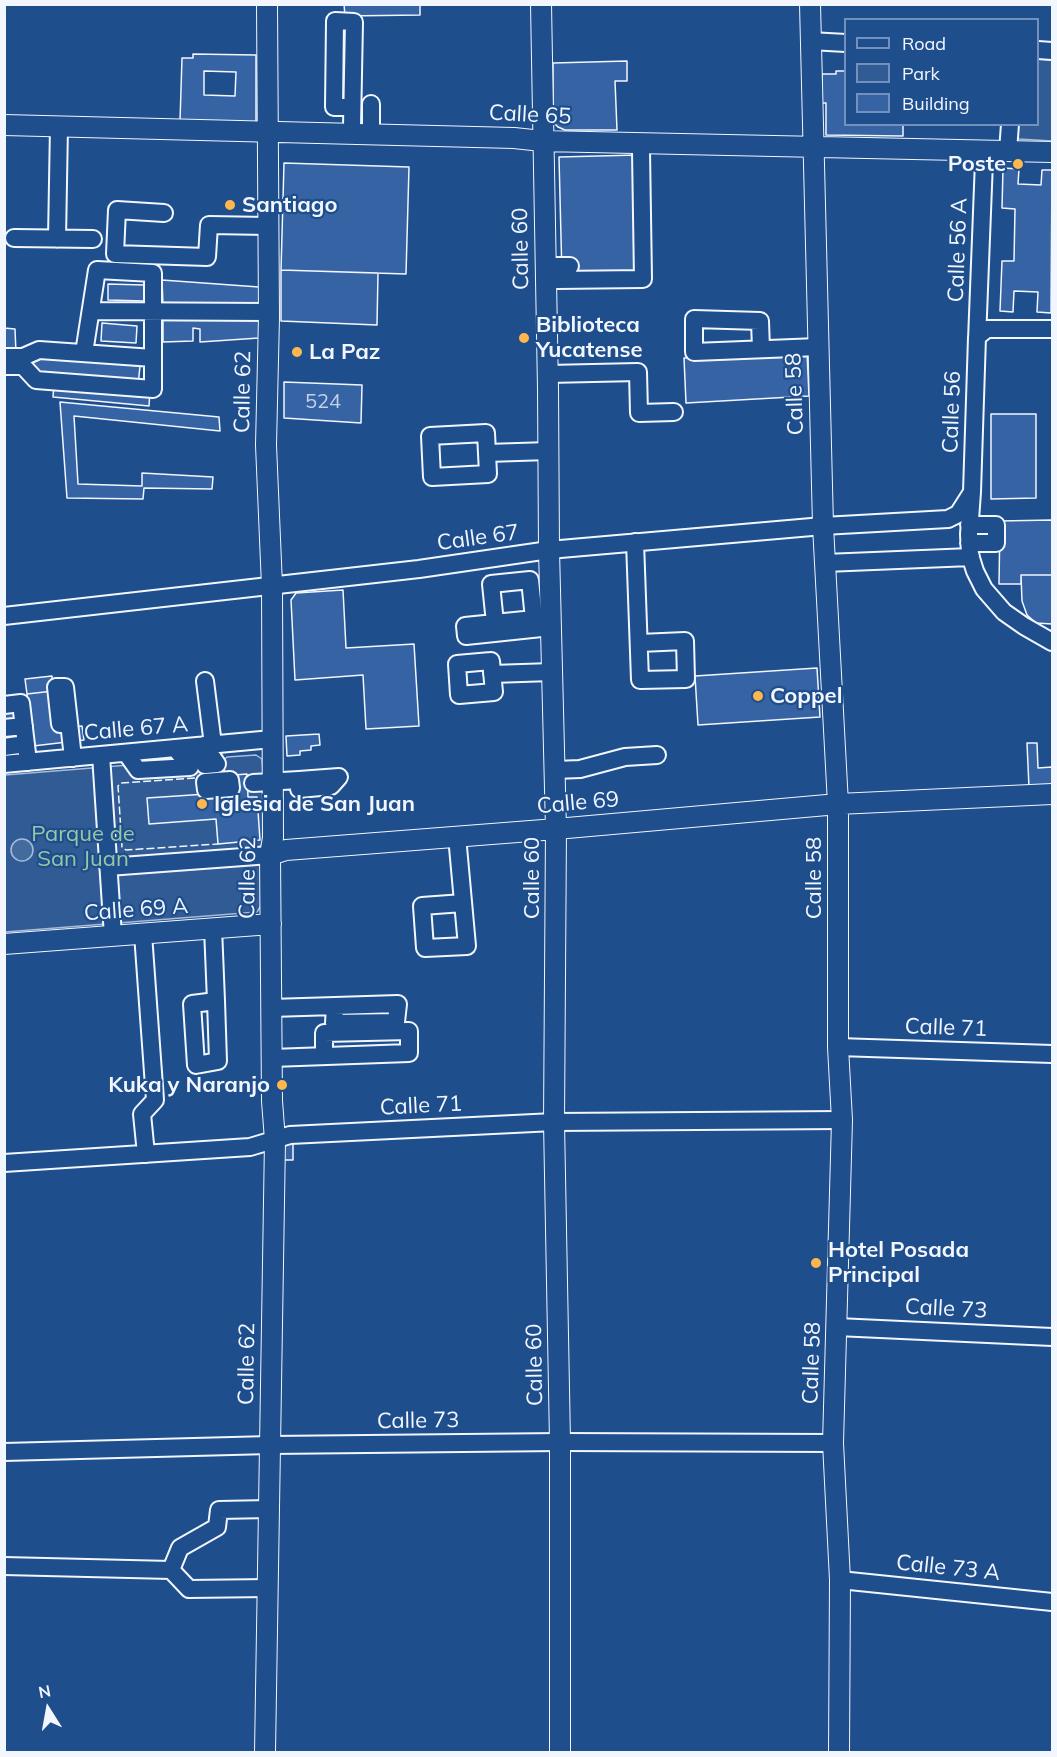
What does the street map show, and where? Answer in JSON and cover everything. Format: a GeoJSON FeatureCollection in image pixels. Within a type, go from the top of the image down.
{"type":"FeatureCollection","features":[{"type":"Feature","properties":{"kind":"main road","name":"Calle 62"},"geometry":{"type":"LineString","coordinates":[[265,1752],[275,1140],[271,924],[265,855],[273,838],[263,782],[272,739],[272,586],[266,445],[267,4]]}},
{"type":"Feature","properties":{"kind":"main road","name":"Calle 60"},"geometry":{"type":"LineString","coordinates":[[541,4],[542,141],[551,273],[548,374],[549,549],[556,829],[554,1122],[560,1442],[560,1752]]}},
{"type":"Feature","properties":{"kind":"main road","name":"Calle 58"},"geometry":{"type":"LineString","coordinates":[[810,4],[823,526],[838,804],[838,1047],[842,1120],[833,1443],[840,1580],[838,1752]]}},
{"type":"Feature","properties":{"kind":"main road","name":"Calle 65"},"geometry":{"type":"LineString","coordinates":[[4,125],[514,138],[542,141],[1053,152]]}},
{"type":"Feature","properties":{"kind":"main road","name":"Calle 69"},"geometry":{"type":"LineString","coordinates":[[265,855],[286,850],[838,804],[1053,794]]}},
{"type":"Feature","properties":{"kind":"main road","name":"Calle 69 A"},"geometry":{"type":"LineString","coordinates":[[4,944],[271,924]]}},
{"type":"Feature","properties":{"kind":"street"},"geometry":{"type":"LineString","coordinates":[[810,41],[844,43]]}},
{"type":"Feature","properties":{"kind":"street"},"geometry":{"type":"LineString","coordinates":[[361,134],[371,104]]}},
{"type":"Feature","properties":{"kind":"street"},"geometry":{"type":"LineString","coordinates":[[352,107],[361,134]]}},
{"type":"Feature","properties":{"kind":"street"},"geometry":{"type":"LineString","coordinates":[[57,238],[59,126]]}},
{"type":"Feature","properties":{"kind":"street"},"geometry":{"type":"LineString","coordinates":[[1008,151],[1010,126]]}},
{"type":"Feature","properties":{"kind":"street"},"geometry":{"type":"LineString","coordinates":[[551,273],[643,279],[641,151]]}},
{"type":"Feature","properties":{"kind":"street","name":"Calle 56 A"},"geometry":{"type":"LineString","coordinates":[[978,337],[984,161]]}},
{"type":"Feature","properties":{"kind":"street"},"geometry":{"type":"LineString","coordinates":[[164,213],[117,210],[115,254],[207,258],[209,225],[268,226]]}},
{"type":"Feature","properties":{"kind":"street"},"geometry":{"type":"LineString","coordinates":[[14,238],[93,239]]}},
{"type":"Feature","properties":{"kind":"street"},"geometry":{"type":"LineString","coordinates":[[551,273],[570,266]]}},
{"type":"Feature","properties":{"kind":"street"},"geometry":{"type":"LineString","coordinates":[[4,357],[23,362],[36,380],[153,389],[153,273],[97,270],[84,353]]}},
{"type":"Feature","properties":{"kind":"street"},"geometry":{"type":"LineString","coordinates":[[91,311],[268,312]]}},
{"type":"Feature","properties":{"kind":"street"},"geometry":{"type":"LineString","coordinates":[[978,337],[987,329],[996,328],[1053,329]]}},
{"type":"Feature","properties":{"kind":"street","name":"Calle 56"},"geometry":{"type":"LineString","coordinates":[[978,337],[972,492],[964,519],[970,550],[984,589],[1004,612],[1053,642]]}},
{"type":"Feature","properties":{"kind":"street"},"geometry":{"type":"LineString","coordinates":[[761,349],[818,347]]}},
{"type":"Feature","properties":{"kind":"street"},"geometry":{"type":"LineString","coordinates":[[4,366],[23,362],[39,350],[153,358]]}},
{"type":"Feature","properties":{"kind":"street"},"geometry":{"type":"LineString","coordinates":[[548,374],[638,372],[639,413],[674,412]]}},
{"type":"Feature","properties":{"kind":"street"},"geometry":{"type":"LineString","coordinates":[[487,453],[549,450]]}},
{"type":"Feature","properties":{"kind":"street","name":"Calle 67"},"geometry":{"type":"LineString","coordinates":[[4,616],[419,569],[549,549],[823,526],[948,519],[964,519],[996,525],[996,543],[970,550]]}},
{"type":"Feature","properties":{"kind":"street"},"geometry":{"type":"LineString","coordinates":[[635,542],[640,643]]}},
{"type":"Feature","properties":{"kind":"street"},"geometry":{"type":"LineString","coordinates":[[825,563],[970,550]]}},
{"type":"Feature","properties":{"kind":"street"},"geometry":{"type":"LineString","coordinates":[[495,623],[465,626],[466,636],[551,627]]}},
{"type":"Feature","properties":{"kind":"street"},"geometry":{"type":"LineString","coordinates":[[492,674],[552,672]]}},
{"type":"Feature","properties":{"kind":"street"},"geometry":{"type":"LineString","coordinates":[[126,753],[138,770],[190,767],[206,681]]}},
{"type":"Feature","properties":{"kind":"street"},"geometry":{"type":"LineString","coordinates":[[4,705],[21,703],[28,762]]}},
{"type":"Feature","properties":{"kind":"street"},"geometry":{"type":"LineString","coordinates":[[69,724],[73,758]]}},
{"type":"Feature","properties":{"kind":"street"},"geometry":{"type":"LineString","coordinates":[[4,728],[24,726]]}},
{"type":"Feature","properties":{"kind":"street","name":"Calle 67 A"},"geometry":{"type":"LineString","coordinates":[[4,764],[272,739]]}},
{"type":"Feature","properties":{"kind":"street"},"geometry":{"type":"LineString","coordinates":[[4,747],[26,744]]}},
{"type":"Feature","properties":{"kind":"street"},"geometry":{"type":"LineString","coordinates":[[193,746],[200,769],[201,787],[205,786]]}},
{"type":"Feature","properties":{"kind":"street"},"geometry":{"type":"LineString","coordinates":[[101,755],[113,936]]}},
{"type":"Feature","properties":{"kind":"street"},"geometry":{"type":"LineString","coordinates":[[555,770],[580,770],[625,757],[657,755]]}},
{"type":"Feature","properties":{"kind":"street"},"geometry":{"type":"LineString","coordinates":[[263,782],[299,780]]}},
{"type":"Feature","properties":{"kind":"street"},"geometry":{"type":"LineString","coordinates":[[457,837],[463,903]]}},
{"type":"Feature","properties":{"kind":"street","name":"Calle 69"},"geometry":{"type":"LineString","coordinates":[[108,867],[265,855]]}},
{"type":"Feature","properties":{"kind":"street"},"geometry":{"type":"LineString","coordinates":[[213,928],[216,1001]]}},
{"type":"Feature","properties":{"kind":"street"},"geometry":{"type":"LineString","coordinates":[[143,934],[155,1100],[142,1114],[146,1154]]}},
{"type":"Feature","properties":{"kind":"street"},"geometry":{"type":"LineString","coordinates":[[271,1008],[335,1006]]}},
{"type":"Feature","properties":{"kind":"street"},"geometry":{"type":"LineString","coordinates":[[272,1058],[409,1053],[409,1031],[324,1033],[324,1056]]}},
{"type":"Feature","properties":{"kind":"street","name":"Calle 71"},"geometry":{"type":"LineString","coordinates":[[838,1047],[1053,1054]]}},
{"type":"Feature","properties":{"kind":"street","name":"Calle 71"},"geometry":{"type":"LineString","coordinates":[[4,1163],[250,1147],[290,1135],[554,1122],[842,1120]]}},
{"type":"Feature","properties":{"kind":"street","name":"Calle 73"},"geometry":{"type":"LineString","coordinates":[[837,1327],[1053,1337]]}},
{"type":"Feature","properties":{"kind":"street","name":"Calle 73"},"geometry":{"type":"LineString","coordinates":[[4,1452],[270,1445],[560,1442],[833,1443]]}},
{"type":"Feature","properties":{"kind":"street"},"geometry":{"type":"LineString","coordinates":[[171,1570],[180,1548],[218,1527],[219,1510],[269,1509]]}},
{"type":"Feature","properties":{"kind":"street"},"geometry":{"type":"LineString","coordinates":[[4,1566],[171,1570],[189,1589],[268,1588]]}},
{"type":"Feature","properties":{"kind":"street","name":"Calle 73 A"},"geometry":{"type":"LineString","coordinates":[[840,1580],[1053,1602]]}},
{"type":"Feature","properties":{"kind":"green space"},"geometry":{"type":"Polygon","coordinates":[[[1039,59],[1052,60],[1052,141],[1019,139],[1014,134],[1015,126],[1039,126],[1039,59]]]}},
{"type":"Feature","properties":{"kind":"green space","name":"Parque de San Juan"},"geometry":{"type":"Polygon","coordinates":[[[256,755],[262,759],[267,832],[260,848],[262,904],[257,912],[5,932],[5,775],[129,765],[216,767],[227,757],[256,755]]]}},
{"type":"Feature","properties":{"kind":"shaded area"},"geometry":{"type":"Polygon","coordinates":[[[22,839],[32,846],[33,850],[26,860],[22,861],[12,854],[11,850],[18,840],[22,839]]]}},
{"type":"Feature","properties":{"kind":"building"},"geometry":{"type":"Polygon","coordinates":[[[344,4],[420,4],[420,15],[345,16],[344,4]]]}},
{"type":"Feature","properties":{"kind":"building"},"geometry":{"type":"Polygon","coordinates":[[[193,54],[256,55],[256,123],[180,121],[182,58],[193,58],[193,54]],[[204,71],[204,95],[235,96],[236,72],[204,71]]]}},
{"type":"Feature","properties":{"kind":"building"},"geometry":{"type":"Polygon","coordinates":[[[627,61],[627,81],[615,81],[617,130],[565,130],[553,122],[553,63],[627,61]]]}},
{"type":"Feature","properties":{"kind":"building"},"geometry":{"type":"Polygon","coordinates":[[[836,71],[844,71],[844,126],[903,126],[903,136],[826,135],[826,103],[822,103],[822,74],[836,74],[836,71]]]}},
{"type":"Feature","properties":{"kind":"building"},"geometry":{"type":"Polygon","coordinates":[[[637,155],[639,276],[562,277],[559,157],[637,155]]]}},
{"type":"Feature","properties":{"kind":"building"},"geometry":{"type":"Polygon","coordinates":[[[284,163],[409,167],[406,274],[281,270],[284,163]]]}},
{"type":"Feature","properties":{"kind":"building"},"geometry":{"type":"Polygon","coordinates":[[[1003,168],[1019,169],[1018,184],[1041,185],[1042,170],[1052,170],[1051,313],[1037,312],[1038,292],[1014,291],[1013,312],[1000,311],[1002,261],[1014,261],[1015,209],[1002,208],[1003,168]]]}},
{"type":"Feature","properties":{"kind":"building"},"geometry":{"type":"Polygon","coordinates":[[[281,270],[378,273],[377,325],[281,321],[281,270]]]}},
{"type":"Feature","properties":{"kind":"building"},"geometry":{"type":"Polygon","coordinates":[[[162,280],[259,287],[259,305],[163,305],[162,280]]]}},
{"type":"Feature","properties":{"kind":"building"},"geometry":{"type":"Polygon","coordinates":[[[108,284],[144,285],[144,301],[108,300],[108,284]]]}},
{"type":"Feature","properties":{"kind":"building"},"geometry":{"type":"Polygon","coordinates":[[[163,318],[259,319],[259,338],[200,342],[200,329],[193,328],[193,341],[163,342],[163,318]]]}},
{"type":"Feature","properties":{"kind":"building"},"geometry":{"type":"Polygon","coordinates":[[[102,323],[137,326],[136,343],[101,341],[102,323]]]}},
{"type":"Feature","properties":{"kind":"building"},"geometry":{"type":"Polygon","coordinates":[[[4,328],[15,329],[16,353],[4,353],[4,328]]]}},
{"type":"Feature","properties":{"kind":"building"},"geometry":{"type":"Polygon","coordinates":[[[807,352],[809,396],[686,403],[684,358],[807,352]]]}},
{"type":"Feature","properties":{"kind":"building"},"geometry":{"type":"Polygon","coordinates":[[[33,357],[140,366],[138,386],[31,377],[33,357]]]}},
{"type":"Feature","properties":{"kind":"building"},"geometry":{"type":"Polygon","coordinates":[[[284,382],[362,385],[361,423],[284,418],[284,382]]]}},
{"type":"Feature","properties":{"kind":"building"},"geometry":{"type":"Polygon","coordinates":[[[54,383],[150,391],[149,406],[53,397],[54,383]]]}},
{"type":"Feature","properties":{"kind":"building"},"geometry":{"type":"Polygon","coordinates":[[[60,402],[219,417],[220,431],[74,416],[78,484],[142,486],[142,473],[213,477],[212,489],[144,488],[143,499],[67,498],[60,402]]]}},
{"type":"Feature","properties":{"kind":"building"},"geometry":{"type":"Polygon","coordinates":[[[991,414],[1036,414],[1036,498],[991,499],[991,414]]]}},
{"type":"Feature","properties":{"kind":"building"},"geometry":{"type":"Polygon","coordinates":[[[1052,520],[1052,575],[1021,575],[1021,584],[999,584],[1000,521],[1052,520]]]}},
{"type":"Feature","properties":{"kind":"building"},"geometry":{"type":"Polygon","coordinates":[[[1021,575],[1052,575],[1052,624],[1036,623],[1027,615],[1022,601],[1021,575]]]}},
{"type":"Feature","properties":{"kind":"building"},"geometry":{"type":"Polygon","coordinates":[[[343,590],[346,648],[414,644],[419,726],[366,729],[363,675],[295,680],[291,600],[296,593],[343,590]]]}},
{"type":"Feature","properties":{"kind":"building","name":"Coppel"},"geometry":{"type":"Polygon","coordinates":[[[817,668],[820,717],[698,725],[695,676],[817,668]]]}},
{"type":"Feature","properties":{"kind":"building"},"geometry":{"type":"Polygon","coordinates":[[[52,676],[53,691],[27,694],[25,679],[52,676]]]}},
{"type":"Feature","properties":{"kind":"building"},"geometry":{"type":"Polygon","coordinates":[[[53,691],[57,729],[82,726],[84,740],[33,746],[27,694],[53,691]]]}},
{"type":"Feature","properties":{"kind":"building"},"geometry":{"type":"Polygon","coordinates":[[[14,710],[16,723],[4,725],[4,711],[14,710]]]}},
{"type":"Feature","properties":{"kind":"building"},"geometry":{"type":"Polygon","coordinates":[[[319,734],[320,745],[311,746],[311,750],[300,751],[300,755],[287,756],[286,736],[319,734]]]}},
{"type":"Feature","properties":{"kind":"building"},"geometry":{"type":"Polygon","coordinates":[[[1027,743],[1037,743],[1038,768],[1052,767],[1052,787],[1029,788],[1027,743]]]}},
{"type":"Feature","properties":{"kind":"building","name":"Iglesia de San Juan"},"geometry":{"type":"Polygon","coordinates":[[[247,774],[248,797],[257,797],[260,840],[218,844],[216,819],[149,824],[147,798],[236,792],[234,775],[247,774]]]}},
{"type":"Feature","properties":{"kind":"building"},"geometry":{"type":"Polygon","coordinates":[[[293,1140],[293,1160],[282,1160],[282,1146],[293,1140]]]}},
{"type":"Feature","properties":{"kind":"fence"},"geometry":{"type":"LineString","coordinates":[[195,778],[121,783],[118,786],[122,847],[126,850],[218,844]]}},
{"type":"Feature","properties":{"kind":"place","name":"Poste"},"geometry":{"type":"Point","coordinates":[1018,164]}},
{"type":"Feature","properties":{"kind":"place","name":"Santiago"},"geometry":{"type":"Point","coordinates":[230,205]}},
{"type":"Feature","properties":{"kind":"place","name":"Biblioteca Yucatense"},"geometry":{"type":"Point","coordinates":[524,338]}},
{"type":"Feature","properties":{"kind":"place","name":"La Paz"},"geometry":{"type":"Point","coordinates":[297,352]}},
{"type":"Feature","properties":{"kind":"place","name":"Coppel"},"geometry":{"type":"Point","coordinates":[758,696]}},
{"type":"Feature","properties":{"kind":"place","name":"Iglesia de San Juan"},"geometry":{"type":"Point","coordinates":[202,804]}},
{"type":"Feature","properties":{"kind":"place","name":"Kuka y Naranjo"},"geometry":{"type":"Point","coordinates":[282,1085]}},
{"type":"Feature","properties":{"kind":"place","name":"Hotel Posada Principal"},"geometry":{"type":"Point","coordinates":[816,1263]}}]}
